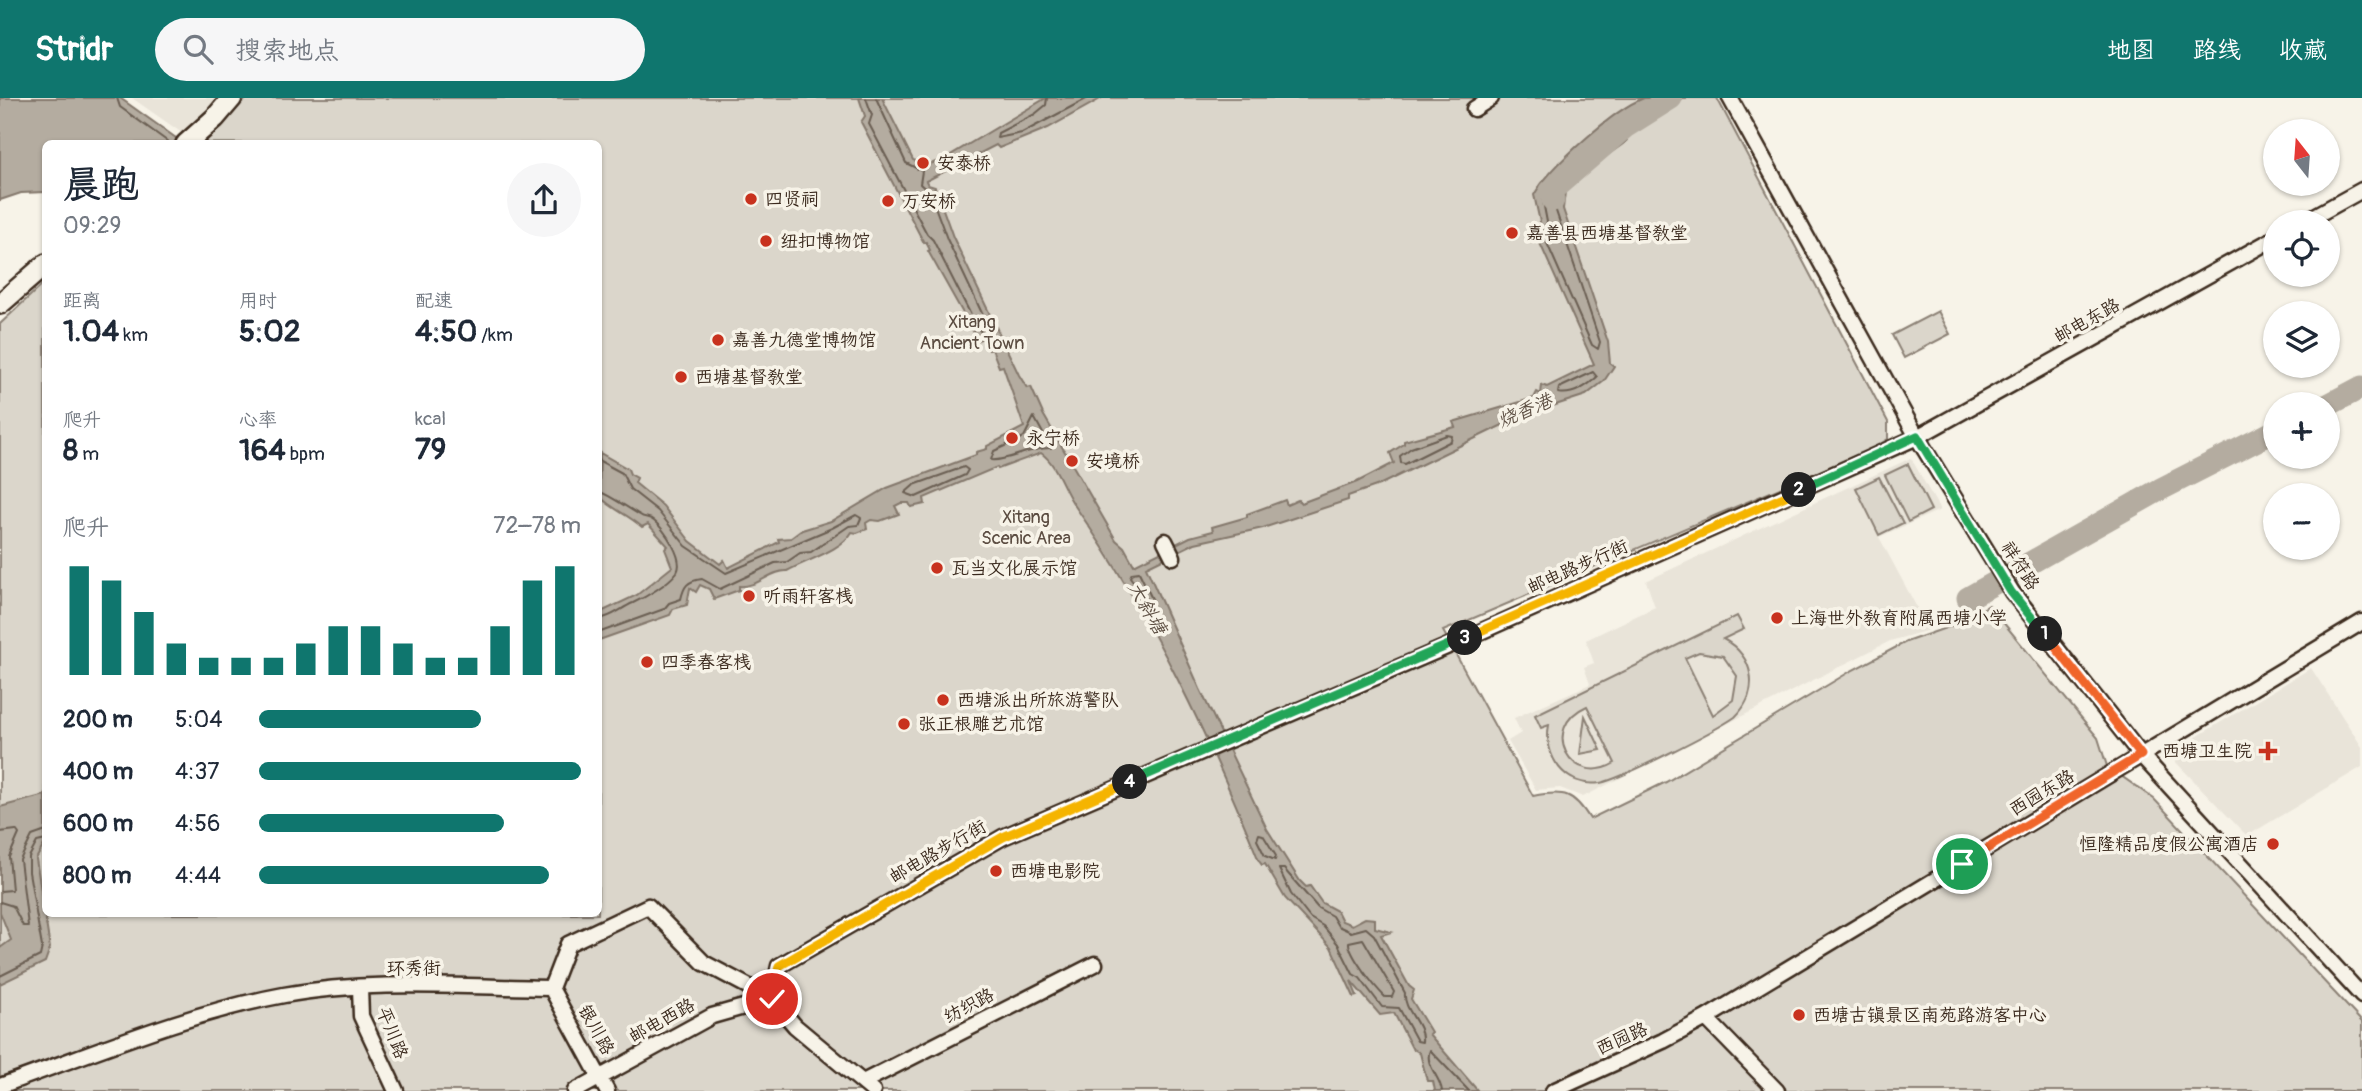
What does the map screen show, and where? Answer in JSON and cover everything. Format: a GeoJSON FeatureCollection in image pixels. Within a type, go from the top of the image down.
{"type":"FeatureCollection","features":[{"type":"Feature","properties":{"kind":"street"},"geometry":{"type":"LineString","coordinates":[[190,140],[232,98]]}},
{"type":"Feature","properties":{"kind":"street"},"geometry":{"type":"LineString","coordinates":[[1474,109],[1491,98]]}},
{"type":"Feature","properties":{"kind":"street","name":"祥符路"},"geometry":{"type":"LineString","coordinates":[[1730,98],[1917,436],[2011,592],[2141,755],[2362,996]]}},
{"type":"Feature","properties":{"kind":"street"},"geometry":{"type":"LineString","coordinates":[[2326,210],[2362,190]]}},
{"type":"Feature","properties":{"kind":"street","name":"邮电东路"},"geometry":{"type":"LineString","coordinates":[[1917,436],[2263,245]]}},
{"type":"Feature","properties":{"kind":"street"},"geometry":{"type":"LineString","coordinates":[[0,304],[42,267]]}},
{"type":"Feature","properties":{"kind":"street","name":"邮电路步行街"},"geometry":{"type":"LineString","coordinates":[[772,999],[779,966],[1003,837],[1254,730],[1917,436]]}},
{"type":"Feature","properties":{"kind":"street"},"geometry":{"type":"LineString","coordinates":[[1165,541],[1173,557]]}},
{"type":"Feature","properties":{"kind":"street","name":"西园东路"},"geometry":{"type":"LineString","coordinates":[[1706,1018],[2362,622]]}},
{"type":"Feature","properties":{"kind":"street"},"geometry":{"type":"LineString","coordinates":[[551,988],[568,944],[648,906],[704,963],[772,999],[795,1026],[868,1087]]}},
{"type":"Feature","properties":{"kind":"street","name":"纺织路"},"geometry":{"type":"LineString","coordinates":[[868,1087],[1095,964]]}},
{"type":"Feature","properties":{"kind":"street","name":"环秀街"},"geometry":{"type":"LineString","coordinates":[[0,1087],[222,1010],[284,995],[360,988],[551,988]]}},
{"type":"Feature","properties":{"kind":"street","name":"平川路"},"geometry":{"type":"LineString","coordinates":[[360,988],[361,1016],[396,1091]]}},
{"type":"Feature","properties":{"kind":"street","name":"银川路"},"geometry":{"type":"LineString","coordinates":[[551,988],[607,1091]]}},
{"type":"Feature","properties":{"kind":"street","name":"邮电西路"},"geometry":{"type":"LineString","coordinates":[[575,1091],[712,1016],[772,999]]}},
{"type":"Feature","properties":{"kind":"street"},"geometry":{"type":"LineString","coordinates":[[1706,1018],[1777,1091]]}},
{"type":"Feature","properties":{"kind":"street","name":"西园路"},"geometry":{"type":"LineString","coordinates":[[1553,1091],[1663,1041],[1706,1018]]}},
{"type":"Feature","properties":{"kind":"shaded area"},"geometry":{"type":"Polygon","coordinates":[[[132,98],[215,98],[206,113],[182,133],[132,98]]]}},
{"type":"Feature","properties":{"kind":"shaded area","name":"上海世外教育附属西塘小学"},"geometry":{"type":"Polygon","coordinates":[[[1911,458],[1940,510],[1879,537],[1929,630],[1890,641],[1583,797],[1560,788],[1536,790],[1508,741],[1521,733],[1514,718],[1590,684],[1584,667],[1594,663],[1586,640],[1655,607],[1646,581],[1911,458]]]}},
{"type":"Feature","properties":{"kind":"shaded area","name":"西塘卫生院"},"geometry":{"type":"Polygon","coordinates":[[[2311,668],[2362,747],[2362,767],[2247,836],[2168,754],[2311,668]]]}},
{"type":"Feature","properties":{"kind":"green space","name":"Xitang Scenic Area"},"geometry":{"type":"Polygon","coordinates":[[[247,98],[1717,98],[1888,422],[1888,439],[1874,448],[1443,631],[1533,796],[1553,793],[1568,796],[1579,804],[1590,819],[1666,782],[1851,671],[1906,642],[1957,624],[1989,605],[2098,738],[2107,766],[2154,799],[2362,1022],[2362,1091],[0,1091],[0,324],[42,285],[42,917],[602,917],[602,140],[206,140],[247,98]]]}},
{"type":"Feature","properties":{"kind":"green space"},"geometry":{"type":"Polygon","coordinates":[[[1938,311],[1950,334],[1904,358],[1892,335],[1938,311]]]}},
{"type":"Feature","properties":{"kind":"green space"},"geometry":{"type":"Polygon","coordinates":[[[1908,464],[1931,510],[1908,522],[1885,475],[1908,464]]]}},
{"type":"Feature","properties":{"kind":"green space"},"geometry":{"type":"Polygon","coordinates":[[[1879,477],[1903,523],[1879,535],[1856,488],[1879,477]]]}},
{"type":"Feature","properties":{"kind":"green space"},"geometry":{"type":"Polygon","coordinates":[[[1737,616],[1744,629],[1723,639],[1742,654],[1750,675],[1748,697],[1735,717],[1668,754],[1611,780],[1588,783],[1567,775],[1553,758],[1548,737],[1549,725],[1541,728],[1535,715],[1737,616]],[[1699,652],[1685,658],[1713,715],[1733,700],[1737,676],[1723,656],[1699,652]],[[1587,706],[1572,716],[1565,728],[1563,741],[1566,752],[1574,762],[1585,768],[1599,769],[1615,763],[1587,706]]]}},
{"type":"Feature","properties":{"kind":"green space"},"geometry":{"type":"Polygon","coordinates":[[[1585,716],[1601,750],[1580,754],[1585,716]]]}},
{"type":"Feature","properties":{"kind":"water"},"geometry":{"type":"Polygon","coordinates":[[[0,98],[120,98],[179,140],[42,140],[42,192],[21,193],[0,200],[0,98]]]}},
{"type":"Feature","properties":{"kind":"water","name":"大斜塘"},"geometry":{"type":"Polygon","coordinates":[[[859,98],[882,98],[913,160],[927,165],[942,160],[1046,98],[1102,98],[1048,128],[999,148],[996,145],[926,181],[928,185],[935,187],[953,237],[1019,375],[1027,388],[1031,387],[1043,414],[1116,540],[1124,547],[1134,565],[1190,537],[1213,531],[1212,527],[1247,517],[1247,514],[1285,500],[1287,505],[1298,500],[1301,503],[1357,482],[1394,463],[1390,453],[1404,444],[1404,441],[1455,427],[1453,422],[1534,398],[1537,392],[1541,394],[1542,385],[1547,387],[1594,364],[1535,232],[1540,222],[1534,195],[1567,155],[1600,126],[1631,104],[1644,98],[1682,98],[1622,135],[1627,141],[1605,157],[1596,148],[1567,175],[1563,209],[1608,342],[1610,363],[1614,366],[1604,381],[1586,395],[1519,417],[1379,485],[1348,496],[1348,500],[1263,528],[1195,543],[1146,567],[1200,689],[1267,829],[1300,881],[1306,887],[1310,886],[1322,903],[1337,911],[1342,921],[1352,925],[1365,918],[1375,919],[1375,928],[1391,932],[1381,935],[1409,986],[1414,990],[1411,999],[1431,1032],[1429,1034],[1478,1091],[1435,1091],[1433,1081],[1427,1081],[1420,1053],[1412,1048],[1394,1013],[1380,1015],[1351,981],[1357,996],[1354,997],[1331,947],[1285,898],[1265,864],[1262,865],[1259,861],[1221,770],[1155,635],[1071,500],[1056,471],[1041,453],[998,469],[997,467],[924,498],[925,504],[911,507],[909,503],[901,503],[895,506],[899,514],[880,521],[871,520],[866,523],[867,529],[852,532],[832,549],[787,571],[739,586],[739,590],[714,599],[709,589],[700,585],[696,592],[690,588],[687,605],[673,609],[670,615],[602,639],[602,612],[637,595],[672,567],[665,549],[668,546],[648,524],[642,527],[602,499],[602,454],[628,469],[630,474],[637,478],[635,483],[663,506],[690,541],[720,564],[724,560],[728,568],[779,542],[778,539],[791,538],[802,530],[831,521],[887,488],[976,455],[976,452],[987,449],[987,446],[1024,427],[1003,366],[999,367],[992,349],[989,350],[983,338],[978,340],[928,251],[930,250],[926,242],[924,243],[861,122],[865,116],[859,98]]]}},
{"type":"Feature","properties":{"kind":"water"},"geometry":{"type":"Polygon","coordinates":[[[42,796],[42,848],[36,859],[42,917],[45,917],[50,948],[45,962],[0,984],[0,948],[11,940],[0,912],[0,807],[42,796]]]}},
{"type":"Feature","properties":{"kind":"waterway","name":"烧香港"},"geometry":{"type":"LineString","coordinates":[[1553,200],[1551,191],[1625,127],[1671,98]]}},
{"type":"Feature","properties":{"kind":"waterway"},"geometry":{"type":"LineString","coordinates":[[2340,399],[2362,387]]}},
{"type":"Feature","properties":{"kind":"waterway"},"geometry":{"type":"LineString","coordinates":[[1968,598],[2161,489],[2263,437]]}},
{"type":"Feature","properties":{"kind":"place","name":"安泰桥"},"geometry":{"type":"Point","coordinates":[923,163]}},
{"type":"Feature","properties":{"kind":"place","name":"四贤祠"},"geometry":{"type":"Point","coordinates":[751,199]}},
{"type":"Feature","properties":{"kind":"place","name":"万安桥"},"geometry":{"type":"Point","coordinates":[888,201]}},
{"type":"Feature","properties":{"kind":"place","name":"嘉善县西塘基督教堂"},"geometry":{"type":"Point","coordinates":[1512,233]}},
{"type":"Feature","properties":{"kind":"place","name":"纽扣博物馆"},"geometry":{"type":"Point","coordinates":[766,241]}},
{"type":"Feature","properties":{"kind":"place","name":"嘉善九德堂博物馆"},"geometry":{"type":"Point","coordinates":[718,340]}},
{"type":"Feature","properties":{"kind":"place","name":"西塘基督教堂"},"geometry":{"type":"Point","coordinates":[681,377]}},
{"type":"Feature","properties":{"kind":"place","name":"永宁桥"},"geometry":{"type":"Point","coordinates":[1012,438]}},
{"type":"Feature","properties":{"kind":"place","name":"安境桥"},"geometry":{"type":"Point","coordinates":[1072,461]}},
{"type":"Feature","properties":{"kind":"place","name":"瓦当文化展示馆"},"geometry":{"type":"Point","coordinates":[937,568]}},
{"type":"Feature","properties":{"kind":"place","name":"听雨轩客栈"},"geometry":{"type":"Point","coordinates":[749,596]}},
{"type":"Feature","properties":{"kind":"place","name":"上海世外教育附属西塘小学"},"geometry":{"type":"Point","coordinates":[1777,618]}},
{"type":"Feature","properties":{"kind":"place","name":"四季春客栈"},"geometry":{"type":"Point","coordinates":[647,662]}},
{"type":"Feature","properties":{"kind":"place","name":"西塘派出所旅游警队"},"geometry":{"type":"Point","coordinates":[943,700]}},
{"type":"Feature","properties":{"kind":"place","name":"张正根雕艺术馆"},"geometry":{"type":"Point","coordinates":[904,724]}},
{"type":"Feature","properties":{"kind":"place","name":"西塘卫生院"},"geometry":{"type":"Point","coordinates":[2268,751]}},
{"type":"Feature","properties":{"kind":"place","name":"恒隆精品度假公寓酒店"},"geometry":{"type":"Point","coordinates":[2273,844]}},
{"type":"Feature","properties":{"kind":"place","name":"西塘电影院"},"geometry":{"type":"Point","coordinates":[996,871]}},
{"type":"Feature","properties":{"kind":"place","name":"西塘古镇景区南苑路游客中心"},"geometry":{"type":"Point","coordinates":[1799,1015]}},
{"type":"Feature","properties":{"kind":"route"},"geometry":{"type":"LineString","coordinates":[[772,999],[779,966],[1003,837],[1453,644],[1917,436],[2011,592],[2141,755],[1962,864]]}},
{"type":"Feature","properties":{"kind":"park label","name":"Xitang Ancient Town"},"geometry":{"type":"Point","coordinates":[972,332]}}]}
